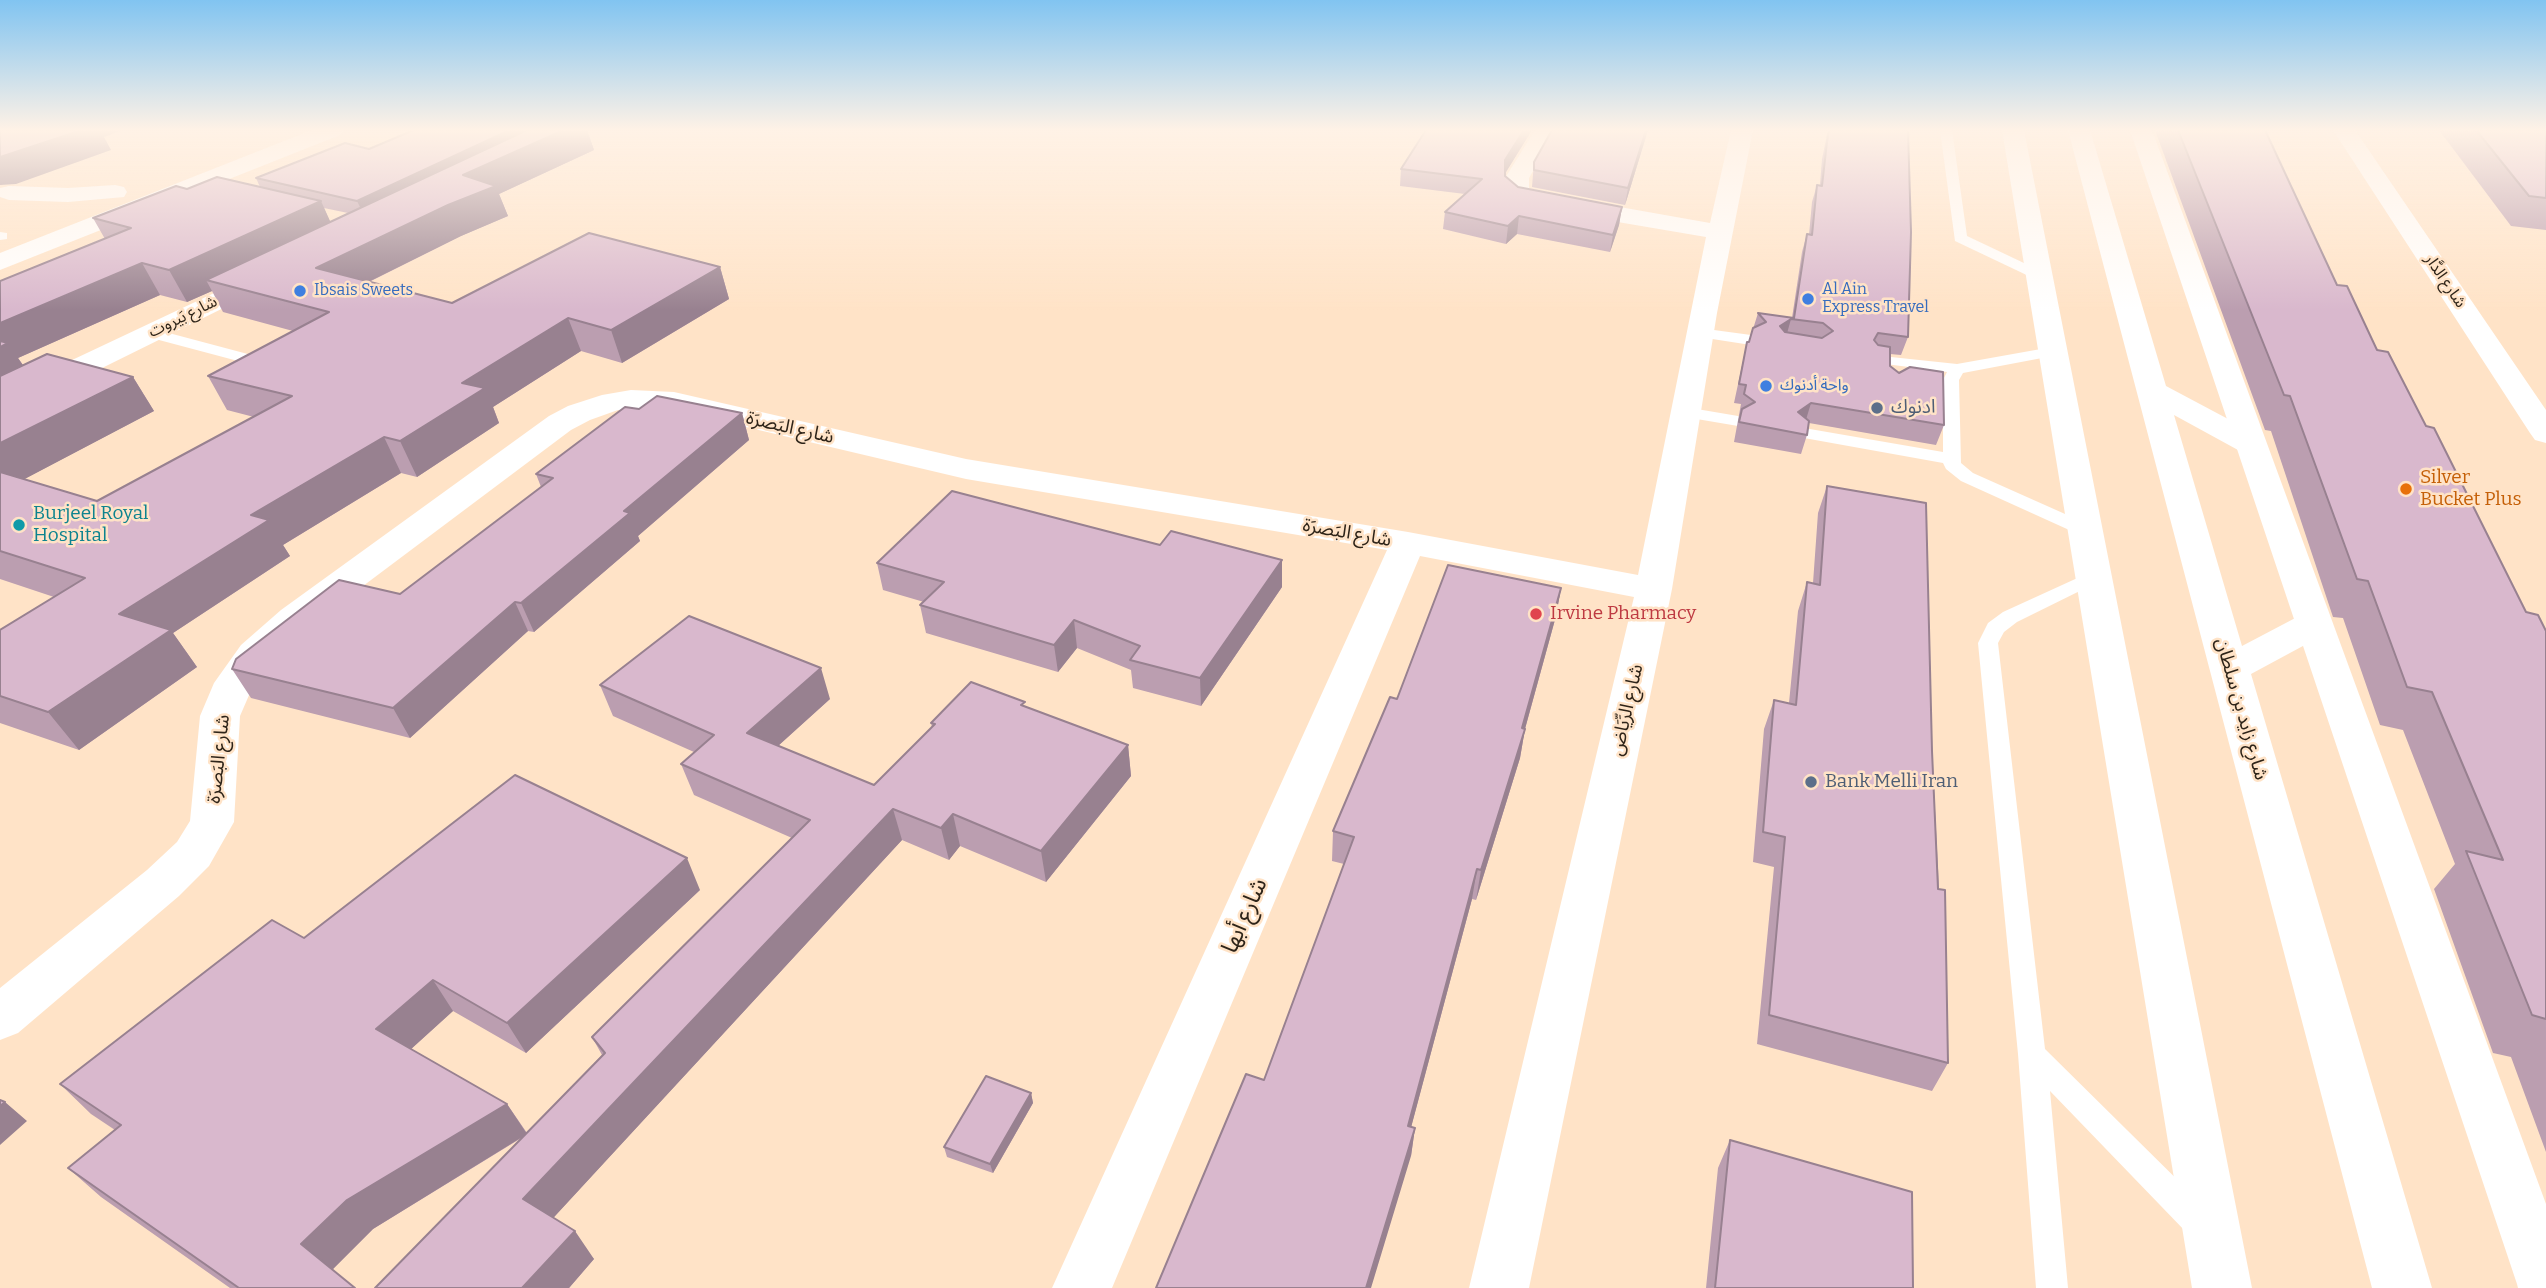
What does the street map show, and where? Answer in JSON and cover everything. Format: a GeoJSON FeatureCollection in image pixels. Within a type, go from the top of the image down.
{"type":"FeatureCollection","features":[{"type":"Feature","properties":{"kind":"main road"},"geometry":{"type":"LineString","coordinates":[[1,236],[120,190]]}},
{"type":"Feature","properties":{"kind":"main road"},"geometry":{"type":"LineString","coordinates":[[0,262],[181,190]]}},
{"type":"Feature","properties":{"kind":"main road"},"geometry":{"type":"LineString","coordinates":[[203,190],[230,196]]}},
{"type":"Feature","properties":{"kind":"main road"},"geometry":{"type":"LineString","coordinates":[[1517,190],[1538,201],[1721,232]]}},
{"type":"Feature","properties":{"kind":"main road","name":"شارع الرِّيَاض"},"geometry":{"type":"LineString","coordinates":[[1499,1288],[1654,589],[1699,333],[1730,190]]}},
{"type":"Feature","properties":{"kind":"main road"},"geometry":{"type":"LineString","coordinates":[[2024,190],[2218,1271]]}},
{"type":"Feature","properties":{"kind":"main road","name":"شارع زايد بن سلطان"},"geometry":{"type":"LineString","coordinates":[[2096,190],[2402,1288]]}},
{"type":"Feature","properties":{"kind":"main road"},"geometry":{"type":"LineString","coordinates":[[2162,190],[2546,1284]]}},
{"type":"Feature","properties":{"kind":"main road","name":"شارع الدَّار"},"geometry":{"type":"LineString","coordinates":[[2384,190],[2546,433]]}},
{"type":"Feature","properties":{"kind":"main road"},"geometry":{"type":"LineString","coordinates":[[4,192],[68,195],[115,192]]}},
{"type":"Feature","properties":{"kind":"main road"},"geometry":{"type":"LineString","coordinates":[[4,192],[24,201],[37,220]]}},
{"type":"Feature","properties":{"kind":"main road","name":"شارع بَيروت"},"geometry":{"type":"LineString","coordinates":[[0,406],[281,269]]}},
{"type":"Feature","properties":{"kind":"main road"},"geometry":{"type":"LineString","coordinates":[[2152,391],[2249,443]]}},
{"type":"Feature","properties":{"kind":"main road","name":"شارع البَصرَة"},"geometry":{"type":"LineString","coordinates":[[0,1018],[163,883],[192,854],[212,822],[220,716],[234,683],[255,654],[294,619],[549,432],[595,407],[631,399],[674,401],[966,469],[1409,543],[1654,589]]}},
{"type":"Feature","properties":{"kind":"main road","name":"شارع أبها"},"geometry":{"type":"LineString","coordinates":[[1082,1288],[1409,543]]}},
{"type":"Feature","properties":{"kind":"main road"},"geometry":{"type":"LineString","coordinates":[[2229,669],[2314,624]]}},
{"type":"Feature","properties":{"kind":"lane"},"geometry":{"type":"LineString","coordinates":[[1954,190],[1960,237],[2040,276]]}},
{"type":"Feature","properties":{"kind":"lane"},"geometry":{"type":"LineString","coordinates":[[150,333],[253,360]]}},
{"type":"Feature","properties":{"kind":"lane"},"geometry":{"type":"LineString","coordinates":[[1699,333],[1751,340]]}},
{"type":"Feature","properties":{"kind":"lane"},"geometry":{"type":"LineString","coordinates":[[1878,358],[1895,367],[1957,369],[2052,352]]}},
{"type":"Feature","properties":{"kind":"lane"},"geometry":{"type":"LineString","coordinates":[[1957,369],[1951,380],[1952,459],[1957,471],[2085,530]]}},
{"type":"Feature","properties":{"kind":"lane"},"geometry":{"type":"LineString","coordinates":[[1685,412],[1738,421]]}},
{"type":"Feature","properties":{"kind":"lane"},"geometry":{"type":"LineString","coordinates":[[1804,433],[1891,442],[1952,459]]}},
{"type":"Feature","properties":{"kind":"lane"},"geometry":{"type":"LineString","coordinates":[[2052,1288],[2032,1054],[1988,643],[1995,628],[2010,617],[2095,576]]}},
{"type":"Feature","properties":{"kind":"lane"},"geometry":{"type":"LineString","coordinates":[[2032,1054],[2218,1271]]}},
{"type":"Feature","properties":{"kind":"building"},"geometry":{"type":"Polygon","coordinates":[[[165,190],[274,190],[321,201],[169,270],[142,263],[0,323],[0,281],[131,228],[93,218],[165,190]]]}},
{"type":"Feature","properties":{"kind":"building"},"geometry":{"type":"Polygon","coordinates":[[[309,190],[380,190],[357,201],[309,190]]]}},
{"type":"Feature","properties":{"kind":"building"},"geometry":{"type":"Polygon","coordinates":[[[398,190],[486,190],[448,205],[316,268],[452,303],[589,233],[720,267],[611,330],[568,318],[462,383],[485,388],[400,441],[384,437],[251,515],[269,520],[119,614],[171,630],[48,712],[0,696],[0,630],[85,578],[0,551],[0,472],[97,501],[292,396],[208,376],[329,312],[206,280],[398,190]]]}},
{"type":"Feature","properties":{"kind":"building"},"geometry":{"type":"Polygon","coordinates":[[[1470,190],[1534,190],[1622,207],[1613,235],[1519,216],[1508,226],[1445,212],[1470,190]]]}},
{"type":"Feature","properties":{"kind":"building"},"geometry":{"type":"Polygon","coordinates":[[[1816,190],[1910,190],[1908,337],[1878,333],[1874,340],[1878,345],[1890,347],[1890,366],[1899,373],[1910,367],[1943,372],[1944,425],[1811,403],[1798,412],[1809,421],[1807,435],[1739,422],[1742,409],[1755,402],[1744,394],[1746,385],[1739,384],[1747,342],[1753,328],[1766,322],[1758,313],[1794,318],[1807,234],[1812,235],[1816,190]],[[1791,319],[1780,326],[1785,332],[1822,338],[1833,331],[1823,323],[1791,319]]]}},
{"type":"Feature","properties":{"kind":"building"},"geometry":{"type":"Polygon","coordinates":[[[2202,190],[2293,190],[2337,285],[2347,286],[2377,350],[2388,352],[2426,426],[2434,428],[2526,612],[2538,615],[2546,631],[2546,1019],[2532,1015],[2466,851],[2503,860],[2432,692],[2407,687],[2368,581],[2357,579],[2290,396],[2284,395],[2202,190]]]}},
{"type":"Feature","properties":{"kind":"building"},"geometry":{"type":"Polygon","coordinates":[[[2524,190],[2546,190],[2546,198],[2529,196],[2524,190]]]}},
{"type":"Feature","properties":{"kind":"building"},"geometry":{"type":"Polygon","coordinates":[[[47,354],[133,377],[0,443],[0,376],[47,354]]]}},
{"type":"Feature","properties":{"kind":"building"},"geometry":{"type":"Polygon","coordinates":[[[657,396],[742,413],[624,511],[630,513],[521,603],[515,602],[393,708],[232,669],[236,659],[339,580],[400,594],[553,478],[536,474],[625,407],[639,409],[657,396]]]}},
{"type":"Feature","properties":{"kind":"building"},"geometry":{"type":"Polygon","coordinates":[[[1827,486],[1926,503],[1938,889],[1945,890],[1948,1063],[1769,1015],[1785,837],[1763,832],[1774,700],[1796,705],[1807,582],[1820,585],[1827,486]]]}},
{"type":"Feature","properties":{"kind":"building"},"geometry":{"type":"Polygon","coordinates":[[[952,491],[1160,545],[1171,531],[1282,560],[1200,678],[1130,660],[1140,646],[1074,620],[1054,645],[920,605],[944,582],[877,563],[952,491]]]}},
{"type":"Feature","properties":{"kind":"building"},"geometry":{"type":"Polygon","coordinates":[[[1448,565],[1561,588],[1522,728],[1525,729],[1481,870],[1477,869],[1408,1126],[1415,1128],[1366,1288],[1156,1288],[1246,1074],[1264,1080],[1354,837],[1333,831],[1390,697],[1397,699],[1448,565]]]}},
{"type":"Feature","properties":{"kind":"building"},"geometry":{"type":"Polygon","coordinates":[[[689,616],[821,668],[747,733],[874,785],[935,724],[931,723],[971,682],[1025,702],[1021,705],[1128,745],[1041,851],[953,814],[941,828],[893,809],[523,1199],[575,1231],[522,1288],[375,1288],[605,1053],[592,1037],[810,820],[681,764],[714,735],[600,685],[689,616]]]}},
{"type":"Feature","properties":{"kind":"building"},"geometry":{"type":"Polygon","coordinates":[[[515,775],[687,858],[507,1023],[433,980],[376,1029],[507,1104],[347,1200],[301,1244],[355,1288],[239,1288],[68,1168],[121,1125],[60,1084],[272,920],[304,938],[515,775]]]}},
{"type":"Feature","properties":{"kind":"building"},"geometry":{"type":"Polygon","coordinates":[[[986,1076],[1031,1093],[990,1164],[944,1147],[986,1076]]]}},
{"type":"Feature","properties":{"kind":"building"},"geometry":{"type":"Polygon","coordinates":[[[1730,1140],[1912,1192],[1913,1288],[1715,1288],[1730,1140]]]}},
{"type":"Feature","properties":{"kind":"place","name":"Ibsais Sweets"},"geometry":{"type":"Point","coordinates":[300,291]}},
{"type":"Feature","properties":{"kind":"place","name":"Al Ain Express Travel"},"geometry":{"type":"Point","coordinates":[1808,299]}},
{"type":"Feature","properties":{"kind":"place","name":"واحة أدنوك"},"geometry":{"type":"Point","coordinates":[1766,386]}},
{"type":"Feature","properties":{"kind":"place","name":"ادنوك"},"geometry":{"type":"Point","coordinates":[1877,408]}},
{"type":"Feature","properties":{"kind":"place","name":"Silver Bucket Plus"},"geometry":{"type":"Point","coordinates":[2406,489]}},
{"type":"Feature","properties":{"kind":"place","name":"Burjeel Royal Hospital"},"geometry":{"type":"Point","coordinates":[19,525]}},
{"type":"Feature","properties":{"kind":"place","name":"Irvine Pharmacy"},"geometry":{"type":"Point","coordinates":[1536,614]}},
{"type":"Feature","properties":{"kind":"place","name":"Bank Melli Iran"},"geometry":{"type":"Point","coordinates":[1811,782]}}]}
